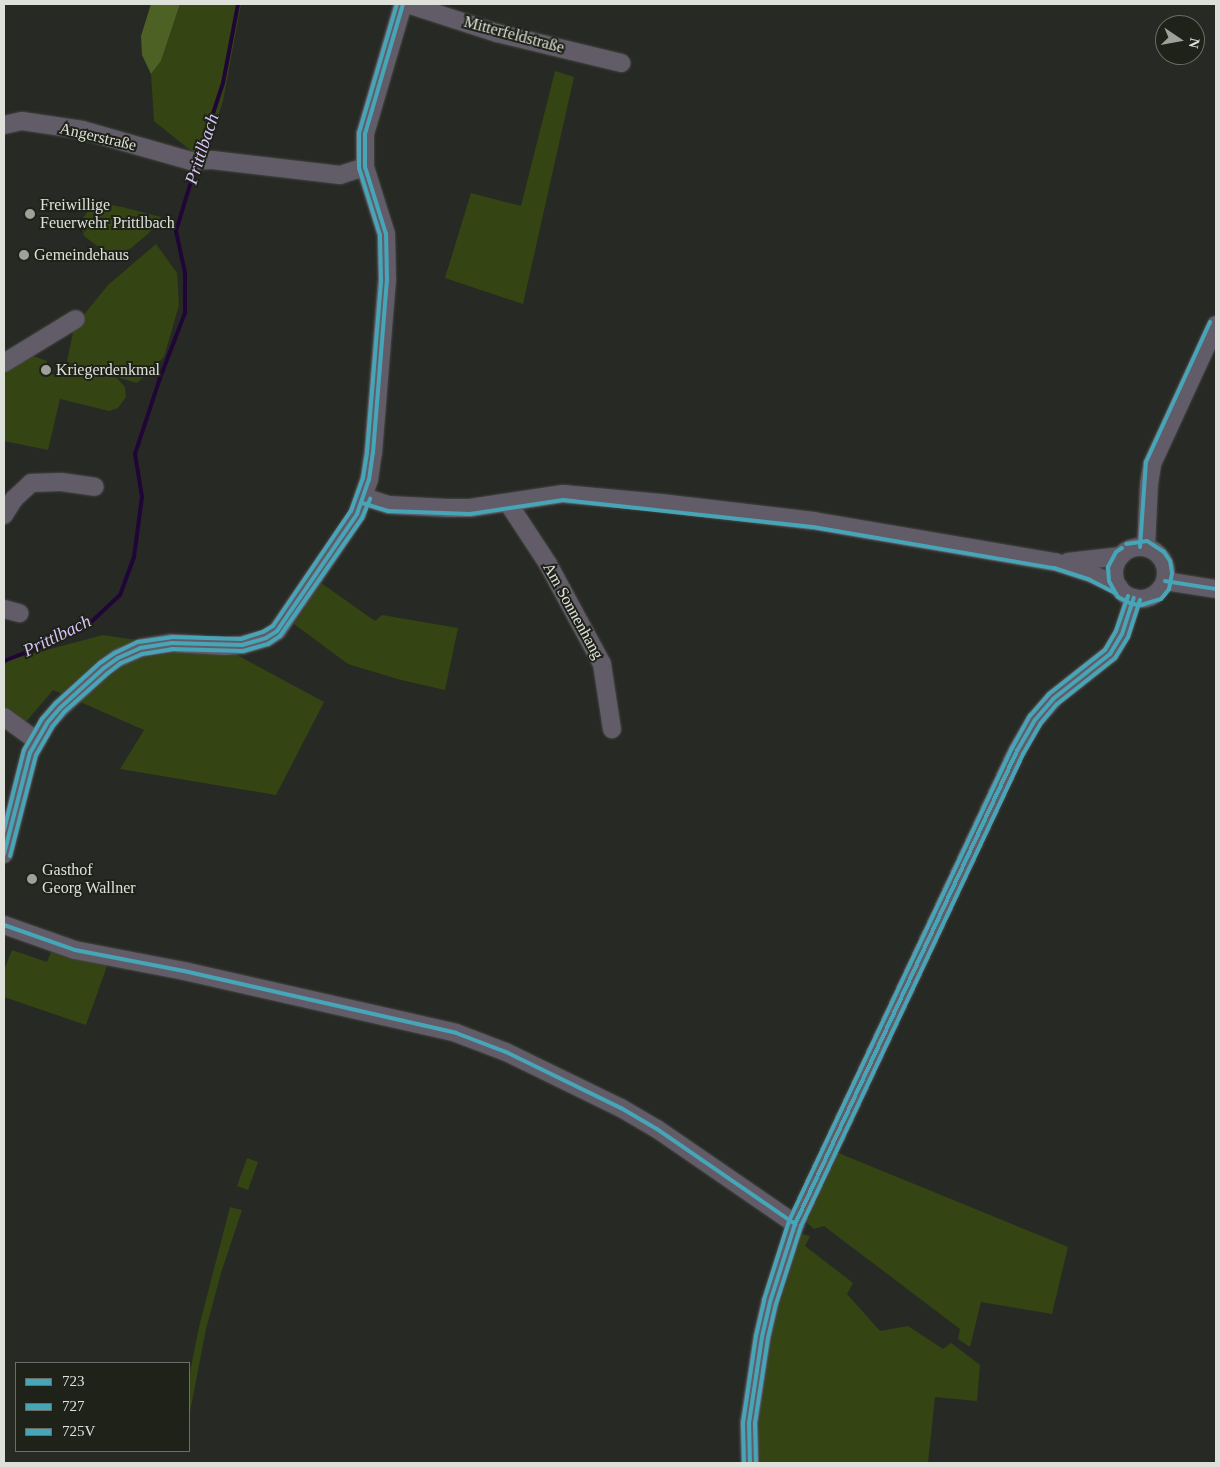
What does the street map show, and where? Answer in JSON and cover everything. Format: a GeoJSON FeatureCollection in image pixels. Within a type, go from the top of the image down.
{"type":"FeatureCollection","features":[{"type":"Feature","properties":{"kind":"street"},"geometry":{"type":"LineString","coordinates":[[4,854],[24,769],[36,740],[60,708],[118,658],[140,648],[172,643],[242,645],[266,638],[277,631],[357,514],[364,497],[373,453],[387,280],[387,248],[380,213],[365,167],[363,148],[367,123],[403,4]]}},
{"type":"Feature","properties":{"kind":"street","name":"Mitterfeldstraße"},"geometry":{"type":"LineString","coordinates":[[407,4],[497,32],[621,63]]}},
{"type":"Feature","properties":{"kind":"street","name":"Angerstraße"},"geometry":{"type":"LineString","coordinates":[[4,125],[22,121],[82,130],[198,160],[340,175],[365,167]]}},
{"type":"Feature","properties":{"kind":"street"},"geometry":{"type":"LineString","coordinates":[[4,363],[76,319]]}},
{"type":"Feature","properties":{"kind":"street"},"geometry":{"type":"LineString","coordinates":[[1146,548],[1149,484],[1152,464],[1216,325]]}},
{"type":"Feature","properties":{"kind":"street"},"geometry":{"type":"LineString","coordinates":[[4,516],[14,500],[31,483],[61,482],[95,487]]}},
{"type":"Feature","properties":{"kind":"street"},"geometry":{"type":"LineString","coordinates":[[364,497],[389,505],[447,508],[508,503],[563,494],[661,503],[814,521],[1055,562],[1092,574],[1119,587],[1134,598],[1150,597],[1157,594],[1165,581],[1164,563],[1154,550],[1146,548],[1128,550],[1121,556],[1114,568],[1119,587]]}},
{"type":"Feature","properties":{"kind":"street","name":"Am Sonnenhang"},"geometry":{"type":"LineString","coordinates":[[508,503],[548,564],[602,664],[612,729]]}},
{"type":"Feature","properties":{"kind":"street"},"geometry":{"type":"LineString","coordinates":[[1055,562],[1121,556]]}},
{"type":"Feature","properties":{"kind":"street"},"geometry":{"type":"LineString","coordinates":[[1165,581],[1216,589]]}},
{"type":"Feature","properties":{"kind":"street"},"geometry":{"type":"LineString","coordinates":[[750,1463],[749,1423],[762,1337],[770,1302],[795,1224],[1017,751],[1035,720],[1053,699],[1110,654],[1122,634],[1134,598]]}},
{"type":"Feature","properties":{"kind":"street"},"geometry":{"type":"LineString","coordinates":[[4,717],[36,740]]}},
{"type":"Feature","properties":{"kind":"street"},"geometry":{"type":"LineString","coordinates":[[4,925],[75,950],[184,971],[456,1033],[506,1052],[621,1108],[657,1129],[753,1193],[795,1224]]}},
{"type":"Feature","properties":{"kind":"green space"},"geometry":{"type":"Polygon","coordinates":[[[151,4],[180,4],[161,61],[151,74],[142,55],[141,36],[151,4]]]}},
{"type":"Feature","properties":{"kind":"green space"},"geometry":{"type":"Polygon","coordinates":[[[180,4],[241,4],[223,101],[202,165],[190,150],[154,121],[151,74],[161,61],[180,4]]]}},
{"type":"Feature","properties":{"kind":"green space"},"geometry":{"type":"Polygon","coordinates":[[[555,71],[574,77],[523,304],[445,278],[471,193],[521,206],[555,71]]]}},
{"type":"Feature","properties":{"kind":"green space"},"geometry":{"type":"Polygon","coordinates":[[[101,203],[161,217],[148,234],[131,248],[120,254],[110,252],[100,248],[84,236],[81,221],[88,211],[101,203]]]}},
{"type":"Feature","properties":{"kind":"green space"},"geometry":{"type":"Polygon","coordinates":[[[156,244],[177,273],[179,305],[164,357],[137,383],[67,362],[74,327],[108,285],[156,244]]]}},
{"type":"Feature","properties":{"kind":"green space"},"geometry":{"type":"Polygon","coordinates":[[[28,354],[47,361],[44,372],[59,376],[63,362],[117,378],[125,387],[126,397],[118,408],[109,411],[60,399],[48,450],[4,441],[4,367],[28,354]]]}},
{"type":"Feature","properties":{"kind":"green space"},"geometry":{"type":"Polygon","coordinates":[[[321,583],[375,621],[382,615],[458,628],[445,690],[401,680],[348,664],[294,624],[321,583]]]}},
{"type":"Feature","properties":{"kind":"green space"},"geometry":{"type":"Polygon","coordinates":[[[103,635],[237,655],[324,702],[276,795],[120,769],[144,730],[53,690],[25,723],[4,709],[4,665],[9,660],[103,635]]]}},
{"type":"Feature","properties":{"kind":"green space"},"geometry":{"type":"Polygon","coordinates":[[[12,950],[47,962],[51,952],[107,966],[86,1025],[4,997],[4,970],[12,950]]]}},
{"type":"Feature","properties":{"kind":"green space"},"geometry":{"type":"Polygon","coordinates":[[[836,1152],[1068,1247],[1052,1314],[981,1302],[970,1347],[958,1339],[960,1329],[824,1226],[814,1229],[808,1224],[805,1218],[836,1152]]]}},
{"type":"Feature","properties":{"kind":"green space"},"geometry":{"type":"Polygon","coordinates":[[[247,1158],[258,1162],[248,1190],[237,1186],[247,1158]]]}},
{"type":"Feature","properties":{"kind":"green space"},"geometry":{"type":"Polygon","coordinates":[[[230,1207],[242,1210],[221,1273],[206,1329],[190,1412],[190,1372],[199,1327],[230,1207]]]}},
{"type":"Feature","properties":{"kind":"green space"},"geometry":{"type":"Polygon","coordinates":[[[796,1235],[810,1236],[805,1246],[853,1283],[847,1294],[880,1331],[908,1326],[943,1349],[951,1343],[980,1365],[977,1401],[935,1397],[928,1463],[757,1463],[755,1422],[768,1337],[796,1235]]]}},
{"type":"Feature","properties":{"kind":"waterway","name":"Prittlbach"},"geometry":{"type":"LineString","coordinates":[[199,156],[223,83],[238,4]]}},
{"type":"Feature","properties":{"kind":"waterway","name":"Prittlbach"},"geometry":{"type":"LineString","coordinates":[[4,661],[72,634],[90,623],[120,595],[134,557],[142,497],[135,454],[160,378],[185,313],[185,273],[176,231],[196,165]]}},
{"type":"Feature","properties":{"kind":"transit line","name":"725V"},"geometry":{"type":"LineString","coordinates":[[4,830],[24,750],[42,719],[56,703],[100,663],[138,642],[172,637],[241,639],[263,632],[273,626],[351,511],[363,478],[367,452],[381,280],[380,235],[359,168],[359,133],[397,4]]}},
{"type":"Feature","properties":{"kind":"transit line","name":"723"},"geometry":{"type":"LineString","coordinates":[[4,854],[30,753],[47,723],[60,708],[104,668],[118,658],[140,648],[172,643],[242,645],[266,638],[277,631],[357,514],[369,480],[373,453],[387,280],[386,234],[365,167],[365,134],[403,4]]}},
{"type":"Feature","properties":{"kind":"transit line","name":"725V"},"geometry":{"type":"LineString","coordinates":[[1140,547],[1146,462],[1210,322]]}},
{"type":"Feature","properties":{"kind":"transit line","name":"727"},"geometry":{"type":"LineString","coordinates":[[10,856],[36,755],[52,727],[64,712],[121,663],[142,654],[172,649],[243,651],[268,644],[280,636],[362,518],[370,499]]}},
{"type":"Feature","properties":{"kind":"transit line","name":"727"},"geometry":{"type":"LineString","coordinates":[[362,503],[388,511],[470,514],[563,500],[813,527],[1054,568],[1090,580],[1116,593]]}},
{"type":"Feature","properties":{"kind":"transit line","name":"727"},"geometry":{"type":"LineString","coordinates":[[1122,548],[1116,552],[1108,567],[1109,581],[1118,597],[1132,604],[1141,605],[1161,599],[1169,589],[1172,573],[1170,561],[1164,552],[1147,541],[1126,544]]}},
{"type":"Feature","properties":{"kind":"transit line","name":"723"},"geometry":{"type":"LineString","coordinates":[[1165,581],[1216,589]]}},
{"type":"Feature","properties":{"kind":"transit line","name":"725V"},"geometry":{"type":"LineString","coordinates":[[744,1463],[743,1423],[756,1336],[764,1300],[789,1221],[1012,748],[1030,716],[1049,694],[1105,650],[1116,631],[1128,596]]}},
{"type":"Feature","properties":{"kind":"transit line","name":"723"},"geometry":{"type":"LineString","coordinates":[[750,1463],[749,1423],[762,1337],[770,1302],[795,1224],[1017,751],[1035,720],[1053,699],[1110,654],[1122,634],[1134,598]]}},
{"type":"Feature","properties":{"kind":"transit line","name":"727"},"geometry":{"type":"LineString","coordinates":[[756,1463],[755,1423],[768,1338],[776,1304],[801,1226],[1023,754],[1040,724],[1057,704],[1115,658],[1128,637],[1140,600]]}},
{"type":"Feature","properties":{"kind":"transit line","name":"723"},"geometry":{"type":"LineString","coordinates":[[4,925],[75,950],[184,971],[456,1033],[506,1052],[621,1108],[657,1129],[795,1224]]}},
{"type":"Feature","properties":{"kind":"place","name":"Freiwillige Feuerwehr Prittlbach"},"geometry":{"type":"Point","coordinates":[30,214]}},
{"type":"Feature","properties":{"kind":"place","name":"Gemeindehaus"},"geometry":{"type":"Point","coordinates":[24,255]}},
{"type":"Feature","properties":{"kind":"place","name":"Kriegerdenkmal"},"geometry":{"type":"Point","coordinates":[46,370]}},
{"type":"Feature","properties":{"kind":"place","name":"Gasthof Georg Wallner"},"geometry":{"type":"Point","coordinates":[32,879]}}]}
